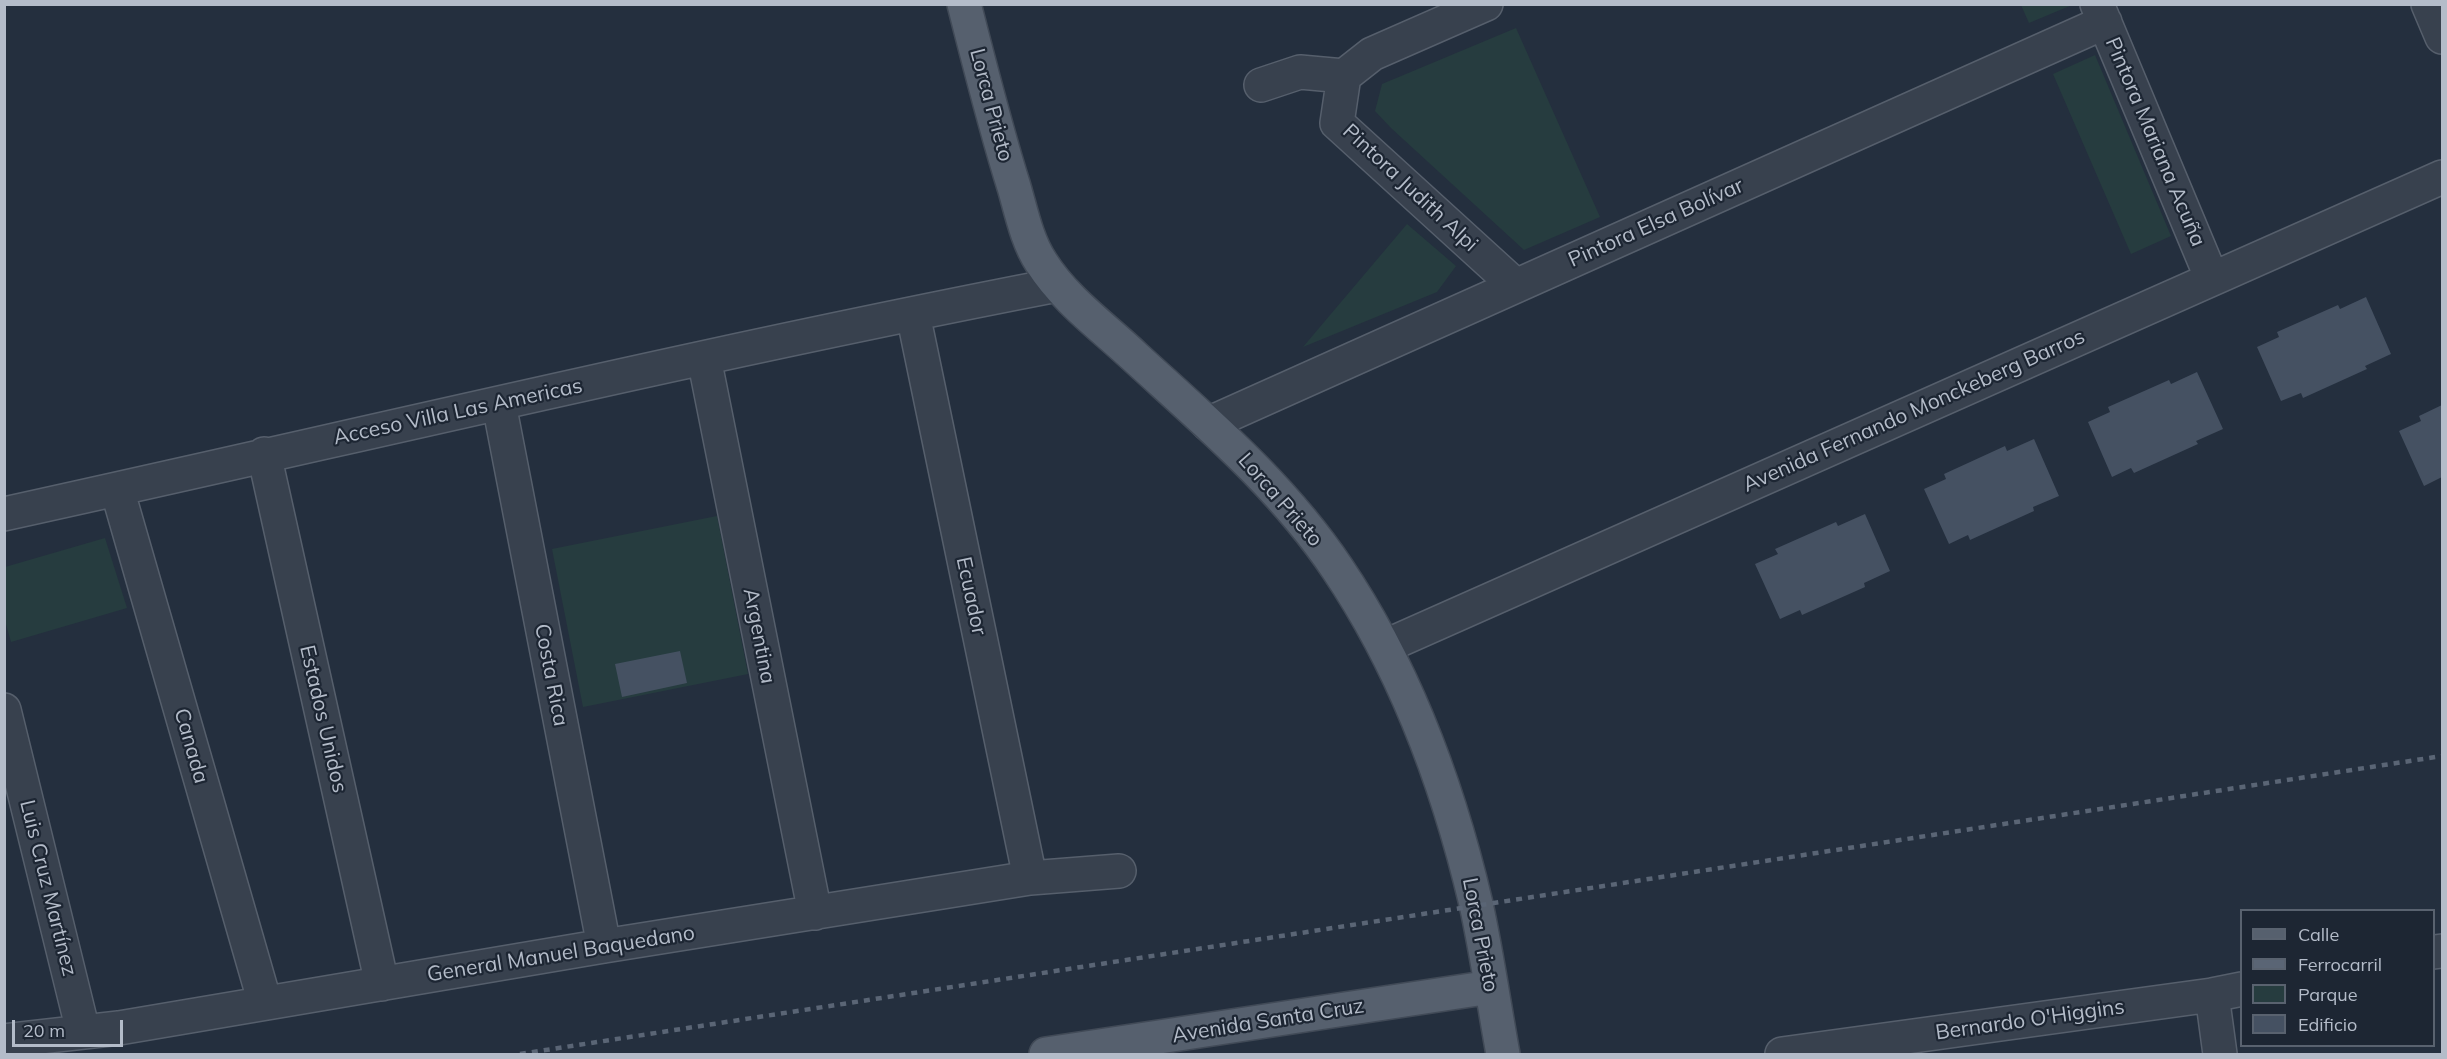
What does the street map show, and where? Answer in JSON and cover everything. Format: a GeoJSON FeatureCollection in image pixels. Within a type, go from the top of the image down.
{"type":"FeatureCollection","features":[{"type":"Feature","properties":{"kind":"main road","name":"Lorca Prieto"},"geometry":{"type":"LineString","coordinates":[[964,4],[1001,147],[1038,258],[1057,285],[1238,451],[1294,510],[1337,568],[1386,646],[1423,730],[1454,820],[1476,906],[1503,1054]]}},
{"type":"Feature","properties":{"kind":"main road","name":"Avenida Santa Cruz"},"geometry":{"type":"LineString","coordinates":[[1046,1054],[1491,987]]}},
{"type":"Feature","properties":{"kind":"street"},"geometry":{"type":"LineString","coordinates":[[1261,85],[1300,72],[1344,76],[1372,54],[1486,4]]}},
{"type":"Feature","properties":{"kind":"street"},"geometry":{"type":"LineString","coordinates":[[2428,4],[2442,37]]}},
{"type":"Feature","properties":{"kind":"street","name":"Pintora Mariana Acuña"},"geometry":{"type":"LineString","coordinates":[[2101,13],[2212,279]]}},
{"type":"Feature","properties":{"kind":"street","name":"Pintora Elsa Bolívar"},"geometry":{"type":"LineString","coordinates":[[1208,424],[1516,286],[2101,13]]}},
{"type":"Feature","properties":{"kind":"street","name":"Pintora Judith Alpi"},"geometry":{"type":"LineString","coordinates":[[1344,76],[1337,123],[1516,286]]}},
{"type":"Feature","properties":{"kind":"street","name":"Avenida Fernando Monckeberg Barros"},"geometry":{"type":"LineString","coordinates":[[1386,646],[2442,177]]}},
{"type":"Feature","properties":{"kind":"street","name":"Acceso Villa Las Americas"},"geometry":{"type":"LineString","coordinates":[[4,514],[264,454],[704,358],[1057,285]]}},
{"type":"Feature","properties":{"kind":"street","name":"Ecuador"},"geometry":{"type":"LineString","coordinates":[[913,314],[1030,878]]}},
{"type":"Feature","properties":{"kind":"street","name":"Argentina"},"geometry":{"type":"LineString","coordinates":[[704,358],[815,913]]}},
{"type":"Feature","properties":{"kind":"street","name":"Costa Rica"},"geometry":{"type":"LineString","coordinates":[[499,404],[604,946]]}},
{"type":"Feature","properties":{"kind":"street","name":"Estados Unidos"},"geometry":{"type":"LineString","coordinates":[[264,454],[382,984]]}},
{"type":"Feature","properties":{"kind":"street","name":"Canada"},"geometry":{"type":"LineString","coordinates":[[117,489],[265,1003]]}},
{"type":"Feature","properties":{"kind":"street","name":"Luis Cruz Martínez"},"geometry":{"type":"LineString","coordinates":[[7,727],[83,1031]]}},
{"type":"Feature","properties":{"kind":"street","name":"General Manuel Baquedano"},"geometry":{"type":"LineString","coordinates":[[4,1041],[119,1028],[604,946],[1030,878],[1119,870]]}},
{"type":"Feature","properties":{"kind":"street"},"geometry":{"type":"LineString","coordinates":[[2220,1054],[2227,992]]}},
{"type":"Feature","properties":{"kind":"street","name":"Bernardo O'Higgins"},"geometry":{"type":"LineString","coordinates":[[1782,1054],[2227,992]]}},
{"type":"Feature","properties":{"kind":"green space"},"geometry":{"type":"Polygon","coordinates":[[[2021,5],[2072,5],[2029,23],[2021,5]]]}},
{"type":"Feature","properties":{"kind":"green space"},"geometry":{"type":"Polygon","coordinates":[[[1516,28],[1600,217],[1524,250],[1375,111],[1382,84],[1516,28]]]}},
{"type":"Feature","properties":{"kind":"green space"},"geometry":{"type":"Polygon","coordinates":[[[2095,55],[2171,236],[2131,254],[2053,74],[2095,55]]]}},
{"type":"Feature","properties":{"kind":"green space"},"geometry":{"type":"Polygon","coordinates":[[[1407,224],[1456,266],[1437,292],[1303,347],[1407,224]]]}},
{"type":"Feature","properties":{"kind":"green space"},"geometry":{"type":"Polygon","coordinates":[[[717,516],[748,674],[583,707],[552,549],[717,516]]]}},
{"type":"Feature","properties":{"kind":"green space"},"geometry":{"type":"Polygon","coordinates":[[[105,538],[127,608],[11,642],[5,621],[5,567],[105,538]]]}},
{"type":"Feature","properties":{"kind":"building"},"geometry":{"type":"Polygon","coordinates":[[[2366,297],[2391,354],[2365,366],[2367,369],[2303,398],[2301,393],[2281,401],[2257,347],[2279,337],[2277,332],[2338,305],[2340,309],[2366,297]]]}},
{"type":"Feature","properties":{"kind":"building"},"geometry":{"type":"Polygon","coordinates":[[[2197,372],[2223,429],[2196,441],[2198,444],[2134,473],[2131,468],[2112,477],[2088,422],[2110,412],[2108,407],[2169,380],[2171,384],[2197,372]]]}},
{"type":"Feature","properties":{"kind":"building"},"geometry":{"type":"Polygon","coordinates":[[[2442,405],[2442,477],[2424,486],[2399,431],[2421,421],[2419,416],[2442,405]]]}},
{"type":"Feature","properties":{"kind":"building"},"geometry":{"type":"Polygon","coordinates":[[[2034,439],[2059,496],[2033,507],[2034,511],[1970,540],[1968,535],[1949,544],[1924,489],[1946,479],[1944,474],[2005,446],[2007,451],[2034,439]]]}},
{"type":"Feature","properties":{"kind":"building"},"geometry":{"type":"Polygon","coordinates":[[[1865,514],[1890,571],[1864,583],[1865,587],[1802,615],[1800,610],[1780,619],[1755,564],[1778,554],[1775,549],[1836,522],[1838,526],[1865,514]]]}},
{"type":"Feature","properties":{"kind":"building"},"geometry":{"type":"Polygon","coordinates":[[[680,651],[687,683],[622,697],[615,664],[680,651]]]}},
{"type":"Feature","properties":{"kind":"railway"},"geometry":{"type":"LineString","coordinates":[[520,1054],[2442,756]]}}]}
